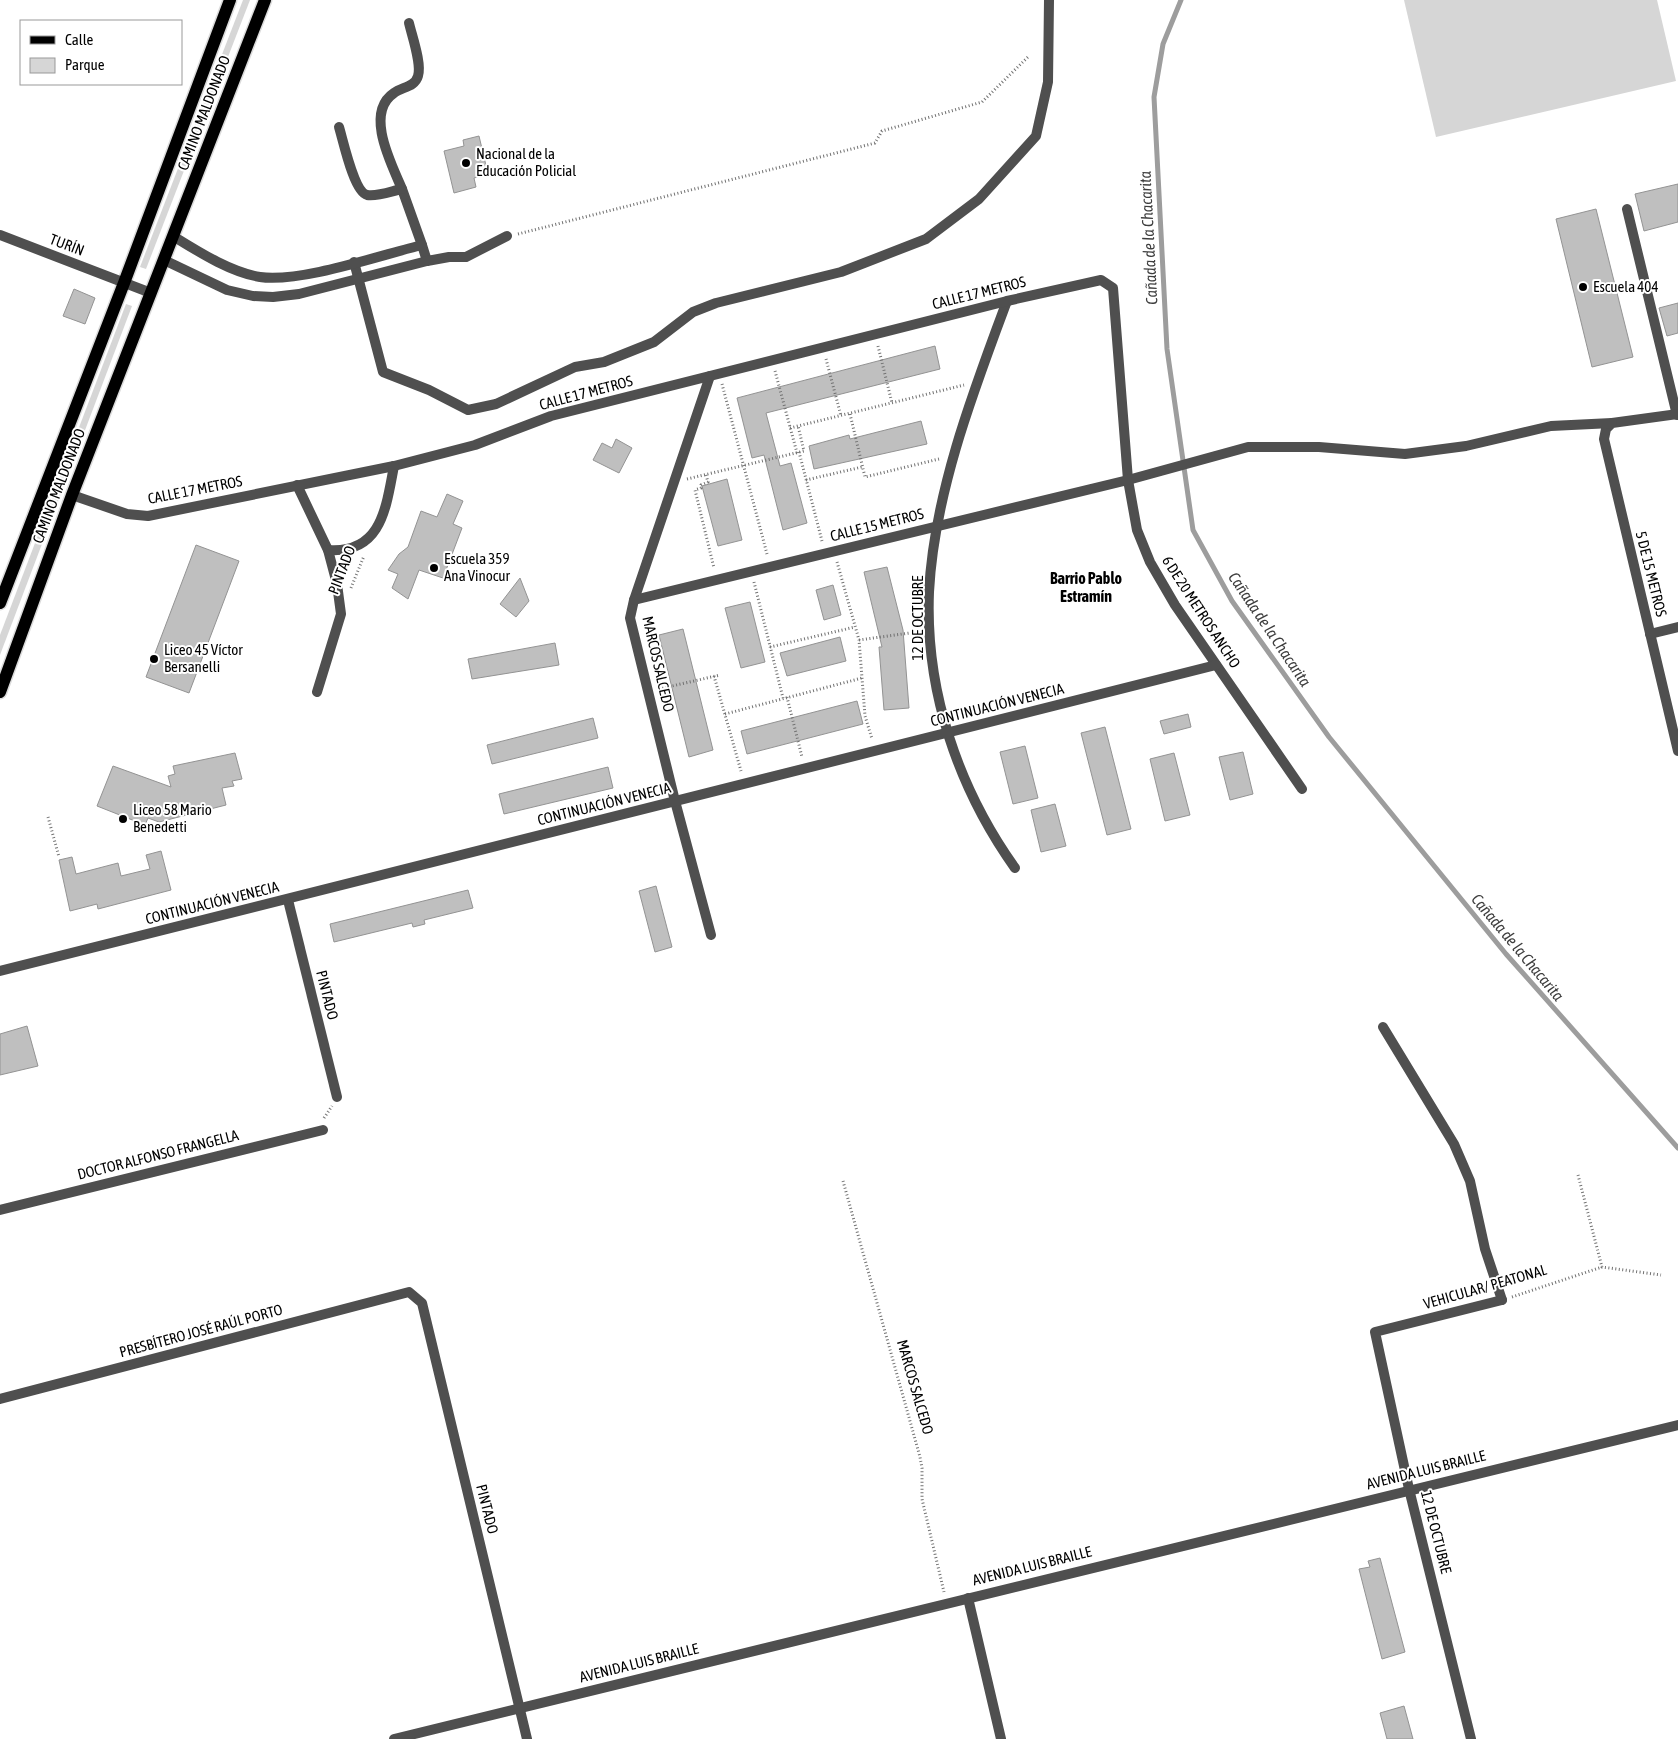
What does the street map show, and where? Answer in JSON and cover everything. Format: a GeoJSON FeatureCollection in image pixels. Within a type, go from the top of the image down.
{"type":"FeatureCollection","features":[{"type":"Feature","properties":{"kind":"main road","name":"CAMINO MALDONADO"},"geometry":{"type":"LineString","coordinates":[[0,600],[124,283],[230,0]]}},
{"type":"Feature","properties":{"kind":"main road","name":"CAMINO MALDONADO"},"geometry":{"type":"LineString","coordinates":[[0,692],[72,495],[265,0]]}},
{"type":"Feature","properties":{"kind":"street"},"geometry":{"type":"LineString","coordinates":[[354,262],[383,372],[429,390],[468,410],[496,404],[575,367],[604,362],[654,342],[693,312],[716,303],[841,272],[926,239],[979,199],[1036,136],[1048,82],[1049,0]]}},
{"type":"Feature","properties":{"kind":"street"},"geometry":{"type":"LineString","coordinates":[[409,23],[420,70],[418,78],[413,84],[393,93],[383,106],[381,122],[383,142],[388,160],[402,189],[427,261]]}},
{"type":"Feature","properties":{"kind":"street"},"geometry":{"type":"LineString","coordinates":[[339,127],[356,184],[362,192],[368,195],[402,189]]}},
{"type":"Feature","properties":{"kind":"street"},"geometry":{"type":"LineString","coordinates":[[1627,209],[1678,415]]}},
{"type":"Feature","properties":{"kind":"street","name":"TURÍN"},"geometry":{"type":"LineString","coordinates":[[0,235],[124,283]]}},
{"type":"Feature","properties":{"kind":"street"},"geometry":{"type":"LineString","coordinates":[[173,236],[206,256],[259,277],[290,276],[422,244]]}},
{"type":"Feature","properties":{"kind":"street"},"geometry":{"type":"LineString","coordinates":[[164,260],[227,290],[253,296],[299,294],[427,261],[449,257],[466,257],[507,236]]}},
{"type":"Feature","properties":{"kind":"street","name":"CALLE 17 METROS"},"geometry":{"type":"LineString","coordinates":[[72,495],[127,514],[148,516],[394,466],[475,445],[552,416],[1007,301],[1101,280],[1108,284]]}},
{"type":"Feature","properties":{"kind":"street"},"geometry":{"type":"LineString","coordinates":[[124,283],[151,293]]}},
{"type":"Feature","properties":{"kind":"street","name":"6 DE 20 METROS ANCHO"},"geometry":{"type":"LineString","coordinates":[[1108,284],[1114,288],[1128,480],[1137,530],[1150,562],[1175,605],[1302,789]]}},
{"type":"Feature","properties":{"kind":"street","name":"12 DE OCTUBRE"},"geometry":{"type":"LineString","coordinates":[[1007,301],[977,382],[955,455],[938,525],[929,592],[934,674],[947,734],[961,771],[979,809],[996,841],[1015,868]]}},
{"type":"Feature","properties":{"kind":"street","name":"MARCOS SALCEDO"},"geometry":{"type":"LineString","coordinates":[[712,936],[675,801],[630,618],[634,600],[674,482],[715,375]]}},
{"type":"Feature","properties":{"kind":"street","name":"CALLE 15 METROS"},"geometry":{"type":"LineString","coordinates":[[634,600],[1128,480],[1248,447],[1320,447],[1405,454],[1466,446],[1551,426],[1612,423],[1678,415]]}},
{"type":"Feature","properties":{"kind":"street","name":"5 DE 15 METROS"},"geometry":{"type":"LineString","coordinates":[[1612,423],[1604,434],[1605,450],[1678,751]]}},
{"type":"Feature","properties":{"kind":"street","name":"PINTADO"},"geometry":{"type":"LineString","coordinates":[[328,550],[349,550],[371,537],[385,509],[394,466]]}},
{"type":"Feature","properties":{"kind":"street","name":"PINTADO"},"geometry":{"type":"LineString","coordinates":[[297,485],[328,550],[337,584],[341,614],[316,692]]}},
{"type":"Feature","properties":{"kind":"street"},"geometry":{"type":"LineString","coordinates":[[1650,634],[1678,627]]}},
{"type":"Feature","properties":{"kind":"street","name":"CONTINUACIÓN VENECIA"},"geometry":{"type":"LineString","coordinates":[[0,970],[288,900],[1216,665]]}},
{"type":"Feature","properties":{"kind":"street","name":"PINTADO"},"geometry":{"type":"LineString","coordinates":[[288,900],[337,1097]]}},
{"type":"Feature","properties":{"kind":"street"},"geometry":{"type":"LineString","coordinates":[[1383,1027],[1454,1144],[1470,1181],[1485,1249],[1502,1300]]}},
{"type":"Feature","properties":{"kind":"street","name":"DOCTOR ALFONSO FRANGELLA"},"geometry":{"type":"LineString","coordinates":[[0,1210],[323,1130]]}},
{"type":"Feature","properties":{"kind":"street","name":"PINTADO"},"geometry":{"type":"LineString","coordinates":[[409,1292],[419,1298],[422,1303],[527,1739]]}},
{"type":"Feature","properties":{"kind":"street","name":"PRESBÍTERO JOSÉ RAÚL PORTO"},"geometry":{"type":"LineString","coordinates":[[0,1399],[409,1292]]}},
{"type":"Feature","properties":{"kind":"street","name":"VEHICULAR/ PEATONAL"},"geometry":{"type":"LineString","coordinates":[[1375,1332],[1502,1300]]}},
{"type":"Feature","properties":{"kind":"street","name":"12 DE OCTUBRE"},"geometry":{"type":"LineString","coordinates":[[1375,1332],[1410,1489],[1471,1739]]}},
{"type":"Feature","properties":{"kind":"street","name":"AVENIDA LUIS BRAILLE"},"geometry":{"type":"LineString","coordinates":[[394,1739],[1678,1425]]}},
{"type":"Feature","properties":{"kind":"street"},"geometry":{"type":"LineString","coordinates":[[968,1598],[1001,1739]]}},
{"type":"Feature","properties":{"kind":"path"},"geometry":{"type":"LineString","coordinates":[[507,236],[875,143],[882,132],[982,102],[1029,56]]}},
{"type":"Feature","properties":{"kind":"path"},"geometry":{"type":"LineString","coordinates":[[875,334],[892,403]]}},
{"type":"Feature","properties":{"kind":"path"},"geometry":{"type":"LineString","coordinates":[[823,348],[841,416]]}},
{"type":"Feature","properties":{"kind":"path"},"geometry":{"type":"LineString","coordinates":[[773,360],[790,428],[859,640],[865,716],[876,751]]}},
{"type":"Feature","properties":{"kind":"path"},"geometry":{"type":"LineString","coordinates":[[715,375],[744,466],[766,550]]}},
{"type":"Feature","properties":{"kind":"path"},"geometry":{"type":"LineString","coordinates":[[790,428],[977,382]]}},
{"type":"Feature","properties":{"kind":"path"},"geometry":{"type":"LineString","coordinates":[[850,414],[865,477],[955,455]]}},
{"type":"Feature","properties":{"kind":"path"},"geometry":{"type":"LineString","coordinates":[[674,482],[804,451],[798,426]]}},
{"type":"Feature","properties":{"kind":"path"},"geometry":{"type":"LineString","coordinates":[[806,480],[862,467]]}},
{"type":"Feature","properties":{"kind":"path"},"geometry":{"type":"LineString","coordinates":[[706,475],[708,482],[695,490],[713,563]]}},
{"type":"Feature","properties":{"kind":"path","name":"PINTADO"},"geometry":{"type":"LineString","coordinates":[[341,614],[371,537]]}},
{"type":"Feature","properties":{"kind":"path"},"geometry":{"type":"LineString","coordinates":[[751,572],[770,647],[805,769]]}},
{"type":"Feature","properties":{"kind":"path"},"geometry":{"type":"LineString","coordinates":[[770,647],[855,626]]}},
{"type":"Feature","properties":{"kind":"path"},"geometry":{"type":"LineString","coordinates":[[859,640],[909,632],[930,632]]}},
{"type":"Feature","properties":{"kind":"path"},"geometry":{"type":"LineString","coordinates":[[648,691],[720,674]]}},
{"type":"Feature","properties":{"kind":"path"},"geometry":{"type":"LineString","coordinates":[[714,676],[744,784]]}},
{"type":"Feature","properties":{"kind":"path"},"geometry":{"type":"LineString","coordinates":[[725,714],[862,678]]}},
{"type":"Feature","properties":{"kind":"path"},"geometry":{"type":"LineString","coordinates":[[48,817],[59,857]]}},
{"type":"Feature","properties":{"kind":"path"},"geometry":{"type":"LineString","coordinates":[[323,1130],[323,1119],[337,1097]]}},
{"type":"Feature","properties":{"kind":"path"},"geometry":{"type":"LineString","coordinates":[[1578,1175],[1602,1266]]}},
{"type":"Feature","properties":{"kind":"path","name":"MARCOS SALCEDO"},"geometry":{"type":"LineString","coordinates":[[842,1181],[920,1457],[922,1499],[947,1603]]}},
{"type":"Feature","properties":{"kind":"path","name":"VEHICULAR/ PEATONAL"},"geometry":{"type":"LineString","coordinates":[[1502,1300],[1602,1266],[1662,1275]]}},
{"type":"Feature","properties":{"kind":"green space"},"geometry":{"type":"Polygon","coordinates":[[[243,0],[250,0],[146,269],[140,267],[243,0]]]}},
{"type":"Feature","properties":{"kind":"green space"},"geometry":{"type":"Polygon","coordinates":[[[1404,0],[1657,0],[1676,81],[1436,137],[1404,0]]]}},
{"type":"Feature","properties":{"kind":"green space"},"geometry":{"type":"Polygon","coordinates":[[[126,304],[132,306],[0,655],[0,635],[126,304]]]}},
{"type":"Feature","properties":{"kind":"building","name":"Nacional de la Educación Policial"},"geometry":{"type":"Polygon","coordinates":[[[479,136],[488,174],[474,178],[476,187],[454,193],[444,151],[464,146],[463,140],[479,136]]]}},
{"type":"Feature","properties":{"kind":"building"},"geometry":{"type":"Polygon","coordinates":[[[1678,184],[1678,222],[1644,231],[1635,194],[1678,184]]]}},
{"type":"Feature","properties":{"kind":"building"},"geometry":{"type":"Polygon","coordinates":[[[1596,209],[1633,357],[1592,367],[1556,219],[1596,209]]]}},
{"type":"Feature","properties":{"kind":"building"},"geometry":{"type":"Polygon","coordinates":[[[74,289],[95,298],[85,324],[63,316],[74,289]]]}},
{"type":"Feature","properties":{"kind":"building"},"geometry":{"type":"Polygon","coordinates":[[[1678,303],[1678,333],[1667,336],[1659,308],[1678,303]]]}},
{"type":"Feature","properties":{"kind":"building"},"geometry":{"type":"Polygon","coordinates":[[[935,346],[940,369],[766,413],[780,466],[791,463],[807,523],[783,530],[764,455],[752,458],[737,398],[935,346]]]}},
{"type":"Feature","properties":{"kind":"building"},"geometry":{"type":"Polygon","coordinates":[[[921,421],[927,444],[814,469],[809,446],[849,435],[850,439],[921,421]]]}},
{"type":"Feature","properties":{"kind":"building"},"geometry":{"type":"Polygon","coordinates":[[[616,439],[632,448],[619,473],[593,460],[602,443],[612,448],[616,439]]]}},
{"type":"Feature","properties":{"kind":"building"},"geometry":{"type":"Polygon","coordinates":[[[727,479],[742,540],[718,546],[702,486],[727,479]]]}},
{"type":"Feature","properties":{"kind":"building"},"geometry":{"type":"Polygon","coordinates":[[[447,494],[463,501],[453,524],[462,528],[443,578],[419,570],[408,599],[392,588],[398,574],[388,570],[399,554],[408,547],[421,511],[437,517],[447,494]]]}},
{"type":"Feature","properties":{"kind":"building"},"geometry":{"type":"Polygon","coordinates":[[[196,545],[239,561],[189,693],[146,677],[196,545]]]}},
{"type":"Feature","properties":{"kind":"building"},"geometry":{"type":"Polygon","coordinates":[[[887,567],[903,630],[909,708],[884,710],[879,647],[882,647],[864,572],[887,567]]]}},
{"type":"Feature","properties":{"kind":"building"},"geometry":{"type":"Polygon","coordinates":[[[520,578],[529,601],[516,617],[500,604],[520,578]]]}},
{"type":"Feature","properties":{"kind":"building"},"geometry":{"type":"Polygon","coordinates":[[[833,585],[841,615],[824,620],[816,590],[833,585]]]}},
{"type":"Feature","properties":{"kind":"building"},"geometry":{"type":"Polygon","coordinates":[[[750,602],[765,662],[741,668],[725,608],[750,602]]]}},
{"type":"Feature","properties":{"kind":"building"},"geometry":{"type":"Polygon","coordinates":[[[683,629],[713,750],[689,757],[659,635],[683,629]]]}},
{"type":"Feature","properties":{"kind":"building"},"geometry":{"type":"Polygon","coordinates":[[[840,637],[846,661],[787,676],[780,653],[840,637]]]}},
{"type":"Feature","properties":{"kind":"building"},"geometry":{"type":"Polygon","coordinates":[[[555,643],[559,665],[472,679],[468,659],[555,643]]]}},
{"type":"Feature","properties":{"kind":"building"},"geometry":{"type":"Polygon","coordinates":[[[857,701],[863,724],[747,754],[741,731],[857,701]]]}},
{"type":"Feature","properties":{"kind":"building"},"geometry":{"type":"Polygon","coordinates":[[[1188,714],[1191,727],[1164,734],[1160,721],[1188,714]]]}},
{"type":"Feature","properties":{"kind":"building"},"geometry":{"type":"Polygon","coordinates":[[[593,718],[598,738],[492,764],[487,745],[593,718]]]}},
{"type":"Feature","properties":{"kind":"building"},"geometry":{"type":"Polygon","coordinates":[[[1105,727],[1131,829],[1107,835],[1081,733],[1105,727]]]}},
{"type":"Feature","properties":{"kind":"building"},"geometry":{"type":"Polygon","coordinates":[[[1025,746],[1038,798],[1013,804],[1000,752],[1025,746]]]}},
{"type":"Feature","properties":{"kind":"building"},"geometry":{"type":"Polygon","coordinates":[[[1243,752],[1253,794],[1230,800],[1219,757],[1243,752]]]}},
{"type":"Feature","properties":{"kind":"building"},"geometry":{"type":"Polygon","coordinates":[[[235,753],[242,779],[232,781],[234,786],[222,788],[226,805],[159,822],[148,818],[145,825],[97,806],[113,766],[171,787],[168,776],[175,774],[173,766],[235,753]]]}},
{"type":"Feature","properties":{"kind":"building"},"geometry":{"type":"Polygon","coordinates":[[[1174,753],[1190,815],[1165,821],[1150,759],[1174,753]]]}},
{"type":"Feature","properties":{"kind":"building"},"geometry":{"type":"Polygon","coordinates":[[[608,767],[613,788],[504,814],[499,794],[608,767]]]}},
{"type":"Feature","properties":{"kind":"building"},"geometry":{"type":"Polygon","coordinates":[[[1055,804],[1066,846],[1041,852],[1031,810],[1055,804]]]}},
{"type":"Feature","properties":{"kind":"building"},"geometry":{"type":"Polygon","coordinates":[[[161,851],[171,890],[98,909],[97,904],[70,911],[59,860],[72,857],[76,874],[118,863],[121,876],[150,869],[146,855],[161,851]]]}},
{"type":"Feature","properties":{"kind":"building"},"geometry":{"type":"Polygon","coordinates":[[[656,886],[672,947],[655,952],[639,891],[656,886]]]}},
{"type":"Feature","properties":{"kind":"building"},"geometry":{"type":"Polygon","coordinates":[[[468,890],[473,908],[424,920],[425,924],[413,927],[412,923],[334,942],[330,924],[468,890]]]}},
{"type":"Feature","properties":{"kind":"building"},"geometry":{"type":"Polygon","coordinates":[[[27,1026],[38,1066],[0,1075],[0,1034],[27,1026]]]}},
{"type":"Feature","properties":{"kind":"building"},"geometry":{"type":"Polygon","coordinates":[[[1380,1558],[1405,1652],[1382,1659],[1359,1569],[1370,1567],[1368,1561],[1380,1558]]]}},
{"type":"Feature","properties":{"kind":"building"},"geometry":{"type":"Polygon","coordinates":[[[1404,1706],[1413,1739],[1387,1739],[1380,1713],[1404,1706]]]}},
{"type":"Feature","properties":{"kind":"waterway","name":"Cañada de la Chacarita"},"geometry":{"type":"LineString","coordinates":[[1181,0],[1163,44],[1154,97],[1167,349],[1193,530],[1232,601],[1329,737],[1506,954],[1678,1148]]}},
{"type":"Feature","properties":{"kind":"place","name":"Nacional de la Educación Policial"},"geometry":{"type":"Point","coordinates":[466,163]}},
{"type":"Feature","properties":{"kind":"place","name":"Escuela 404"},"geometry":{"type":"Point","coordinates":[1583,287]}},
{"type":"Feature","properties":{"kind":"place","name":"Escuela 359 Ana Vinocur"},"geometry":{"type":"Point","coordinates":[434,568]}},
{"type":"Feature","properties":{"kind":"place","name":"Liceo 45 Víctor Bersanelli"},"geometry":{"type":"Point","coordinates":[154,659]}},
{"type":"Feature","properties":{"kind":"place","name":"Liceo 58 Mario Benedetti"},"geometry":{"type":"Point","coordinates":[123,819]}},
{"type":"Feature","properties":{"kind":"district","name":"Barrio Pablo Estramín"},"geometry":{"type":"Point","coordinates":[1086,587]}}]}
